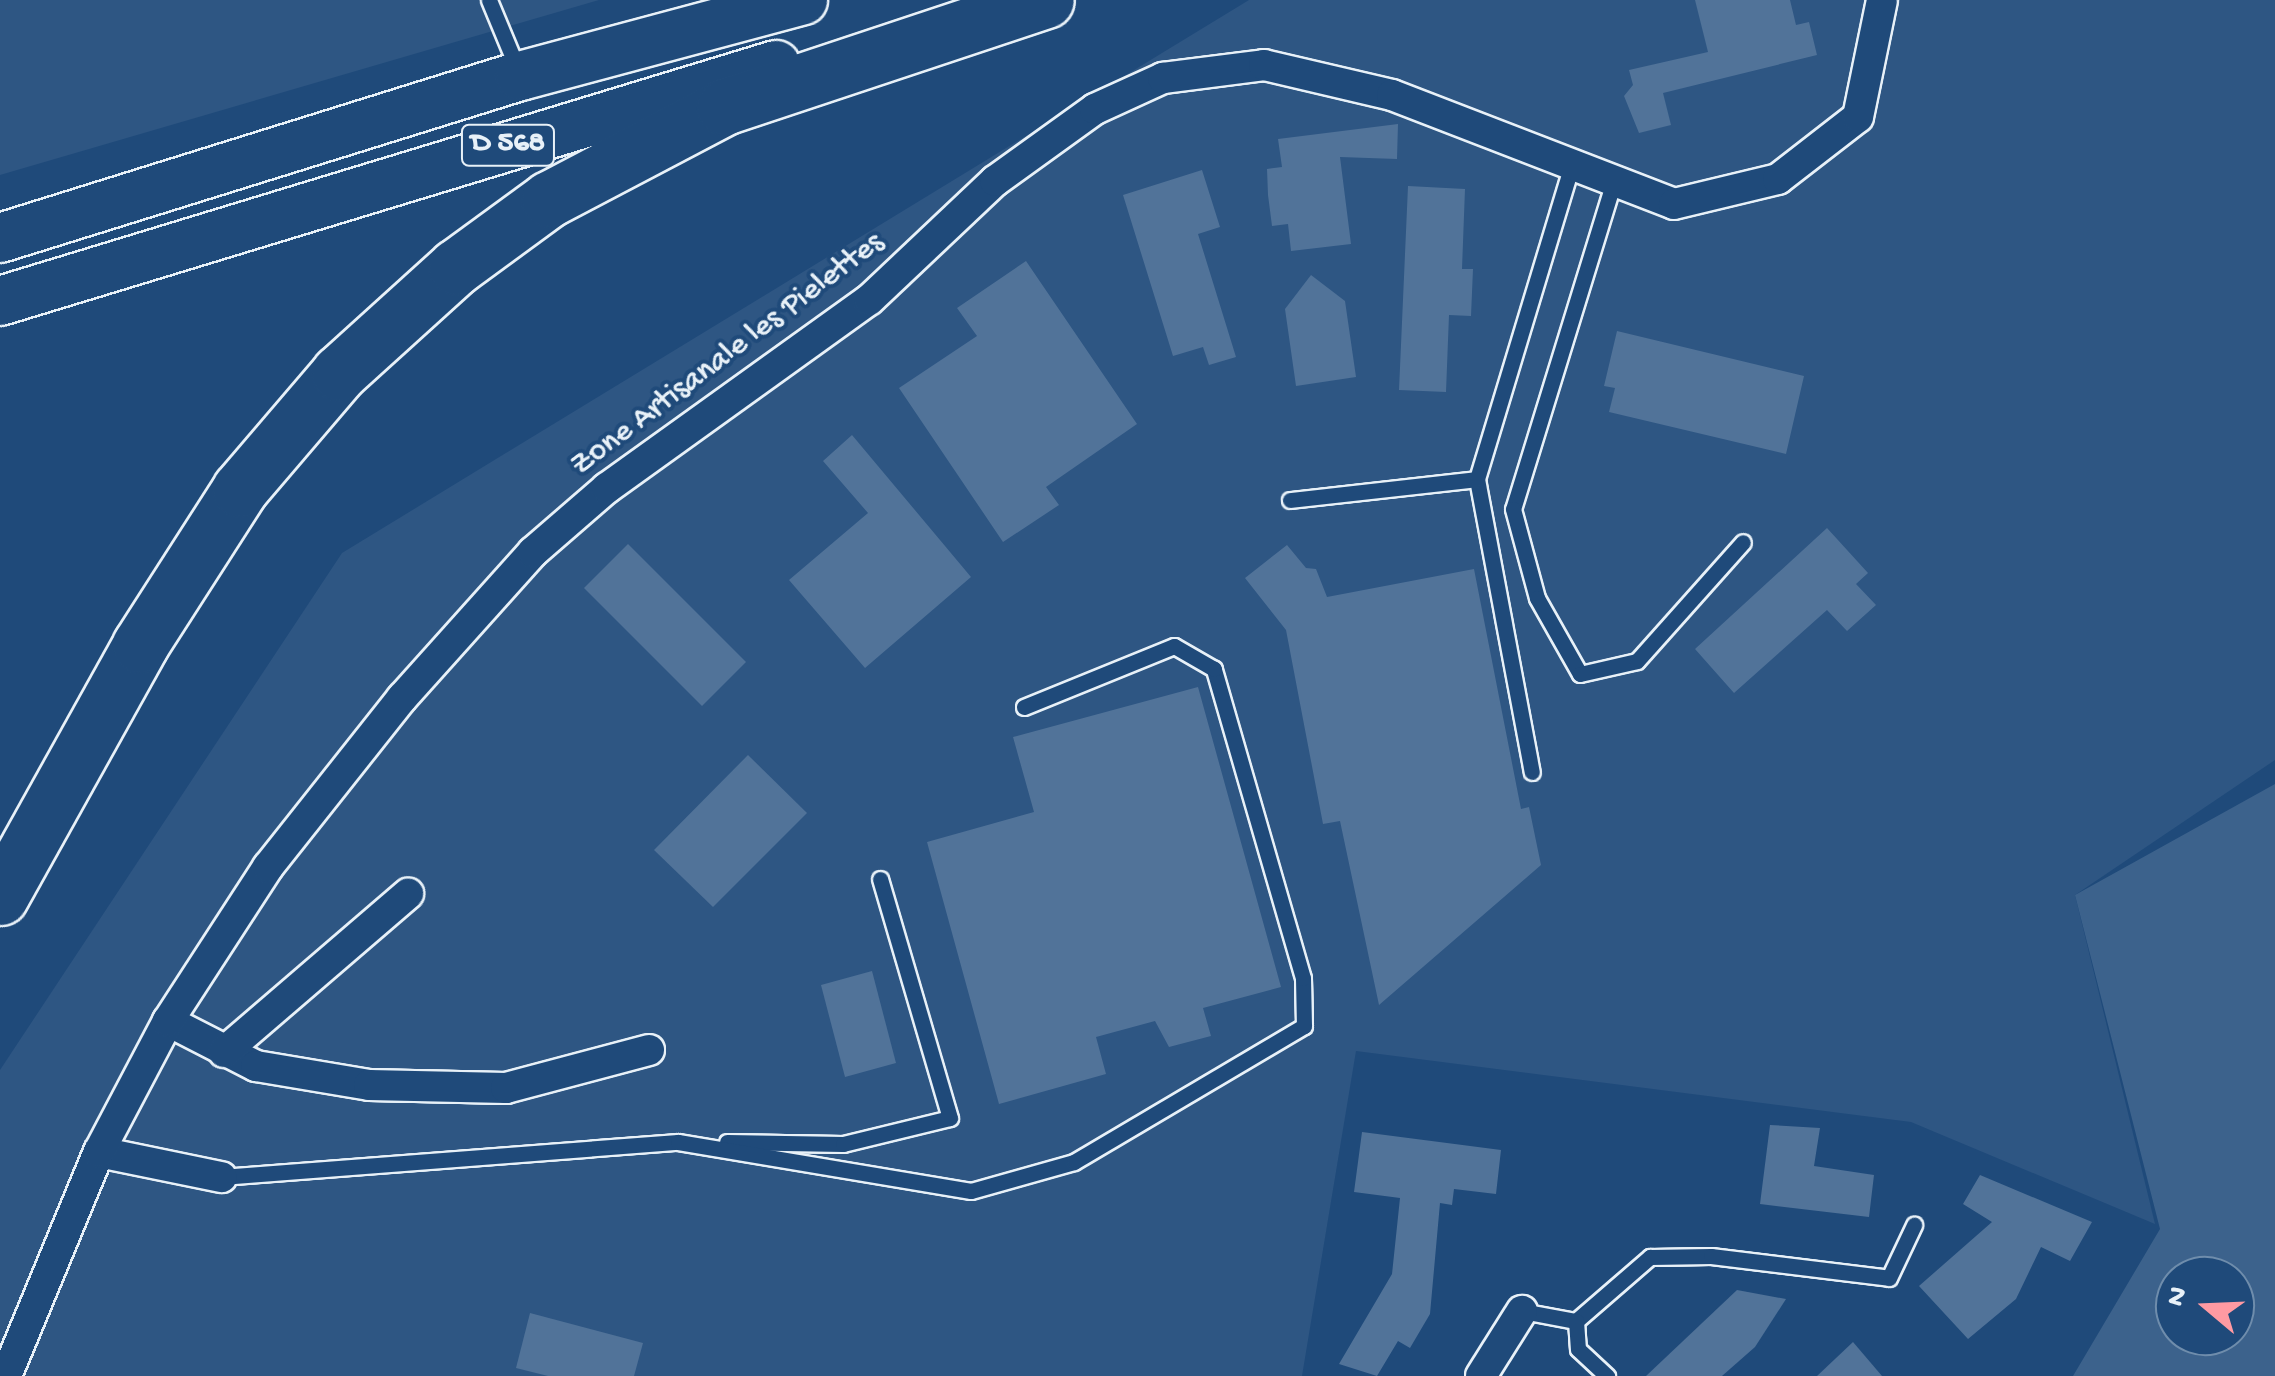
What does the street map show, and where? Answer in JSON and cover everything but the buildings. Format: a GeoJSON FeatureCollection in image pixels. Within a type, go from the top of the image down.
{"type":"FeatureCollection","features":[{"type":"Feature","properties":{"kind":"highway"},"geometry":{"type":"LineString","coordinates":[[0,897],[140,645],[240,489],[339,373],[456,267],[550,200],[724,106],[1046,0]]}},
{"type":"Feature","properties":{"kind":"main road","name":"D 568"},"geometry":{"type":"LineString","coordinates":[[0,300],[713,82],[1019,0]]}},
{"type":"Feature","properties":{"kind":"main road","name":"D 568"},"geometry":{"type":"LineString","coordinates":[[0,238],[520,76],[798,1]]}},
{"type":"Feature","properties":{"kind":"street","name":"Zone Artisanale les Pielettes"},"geometry":{"type":"LineString","coordinates":[[6,1376],[99,1152],[168,1021],[268,867],[533,552],[607,488],[869,300],[995,181],[1096,110],[1163,78],[1213,67],[1303,68],[1674,204],[1778,179],[1858,117],[1882,0]]}},
{"type":"Feature","properties":{"kind":"street"},"geometry":{"type":"LineString","coordinates":[[224,1052],[408,894]]}},
{"type":"Feature","properties":{"kind":"street"},"geometry":{"type":"LineString","coordinates":[[168,1021],[224,1052],[319,1079],[506,1088],[650,1050]]}},
{"type":"Feature","properties":{"kind":"street"},"geometry":{"type":"LineString","coordinates":[[99,1152],[221,1177]]}},
{"type":"Feature","properties":{"kind":"street"},"geometry":{"type":"LineString","coordinates":[[1481,1376],[1522,1312]]}},
{"type":"Feature","properties":{"kind":"lane"},"geometry":{"type":"LineString","coordinates":[[490,0],[520,76]]}},
{"type":"Feature","properties":{"kind":"lane"},"geometry":{"type":"LineString","coordinates":[[1532,772],[1477,479],[1572,165]]}},
{"type":"Feature","properties":{"kind":"lane"},"geometry":{"type":"LineString","coordinates":[[1614,181],[1513,510],[1537,598],[1580,674],[1637,662],[1743,542]]}},
{"type":"Feature","properties":{"kind":"lane"},"geometry":{"type":"LineString","coordinates":[[1290,500],[1477,479]]}},
{"type":"Feature","properties":{"kind":"lane"},"geometry":{"type":"LineString","coordinates":[[678,1142],[971,1192],[1074,1162],[1304,1026],[1303,978],[1214,669],[1174,646],[1024,707]]}},
{"type":"Feature","properties":{"kind":"lane"},"geometry":{"type":"LineString","coordinates":[[221,1177],[678,1142],[843,1144],[950,1118],[880,879]]}},
{"type":"Feature","properties":{"kind":"lane"},"geometry":{"type":"LineString","coordinates":[[1522,1312],[1576,1321],[1650,1258],[1711,1256],[1889,1278],[1914,1225]]}},
{"type":"Feature","properties":{"kind":"lane"},"geometry":{"type":"LineString","coordinates":[[1576,1321],[1578,1349],[1607,1376]]}},
{"type":"Feature","properties":{"kind":"shaded area"},"geometry":{"type":"Polygon","coordinates":[[[0,0],[599,0],[0,175],[0,0]]]}},
{"type":"Feature","properties":{"kind":"shaded area"},"geometry":{"type":"Polygon","coordinates":[[[1249,0],[2275,0],[2275,760],[2075,895],[2155,1224],[1911,1122],[1356,1051],[1302,1376],[0,1376],[0,1070],[342,553],[1249,0]]]}},
{"type":"Feature","properties":{"kind":"shaded area"},"geometry":{"type":"Polygon","coordinates":[[[2275,784],[2275,1376],[2073,1376],[2160,1229],[2075,895],[2275,784]]]}}]}
